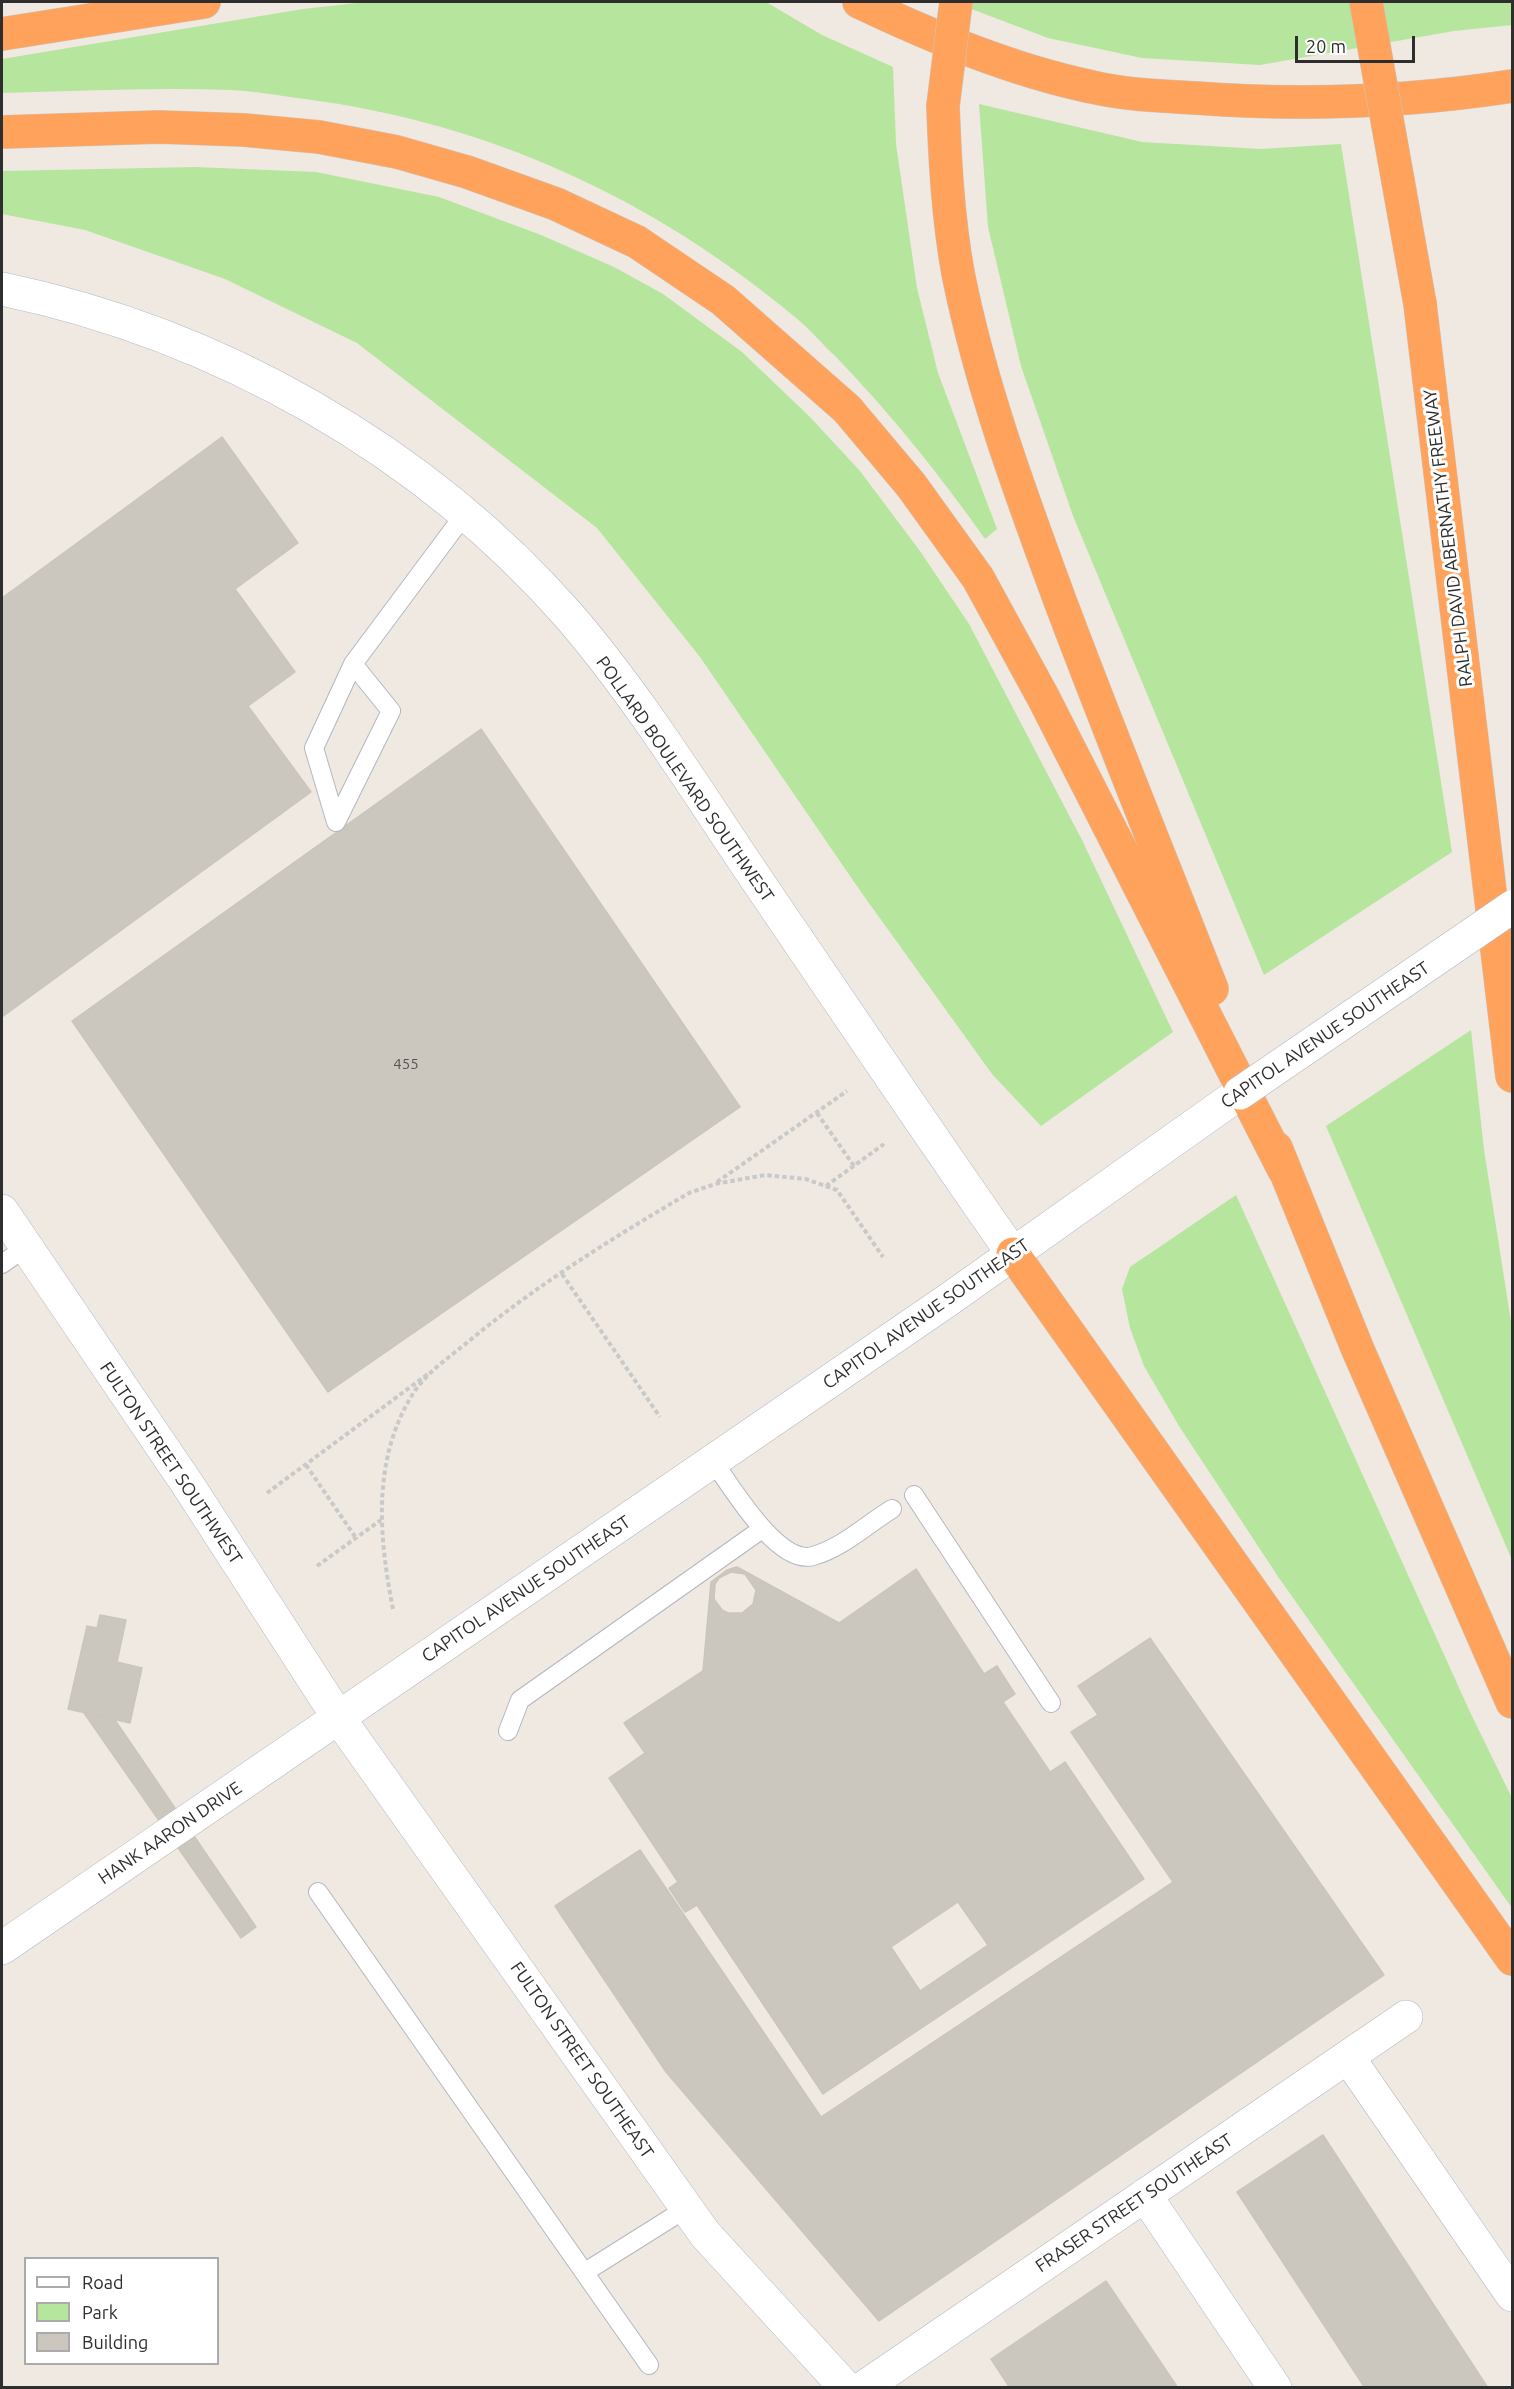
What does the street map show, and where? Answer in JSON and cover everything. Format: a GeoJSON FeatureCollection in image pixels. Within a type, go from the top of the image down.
{"type":"FeatureCollection","features":[{"type":"Feature","properties":{"kind":"highway"},"geometry":{"type":"LineString","coordinates":[[2,34],[204,2]]}},
{"type":"Feature","properties":{"kind":"highway"},"geometry":{"type":"LineString","coordinates":[[859,2],[999,61],[1094,88],[1157,95],[1280,102],[1389,101],[1512,86]]}},
{"type":"Feature","properties":{"kind":"highway"},"geometry":{"type":"LineString","coordinates":[[956,2],[944,106],[945,167],[958,272],[981,366],[1022,497],[1082,659],[1284,1170],[1358,1350],[1512,1702]]}},
{"type":"Feature","properties":{"kind":"highway","name":"RALPH DAVID ABERNATHY FREEWAY"},"geometry":{"type":"LineString","coordinates":[[1366,2],[1420,304],[1512,1076]]}},
{"type":"Feature","properties":{"kind":"highway"},"geometry":{"type":"LineString","coordinates":[[2,132],[159,127],[244,130],[319,137],[397,152],[467,171],[556,204],[637,242],[723,300],[847,409],[911,485],[978,578],[1043,697],[1284,1170]]}},
{"type":"Feature","properties":{"kind":"highway"},"geometry":{"type":"LineString","coordinates":[[1013,1254],[1512,1959]]}},
{"type":"Feature","properties":{"kind":"street","name":"POLLARD BOULEVARD SOUTHWEST"},"geometry":{"type":"LineString","coordinates":[[2,289],[113,318],[219,358],[371,443],[464,515],[569,617],[639,707],[1013,1254]]}},
{"type":"Feature","properties":{"kind":"street","name":"CAPITOL AVENUE SOUTHEAST"},"geometry":{"type":"LineString","coordinates":[[338,1717],[713,1461],[1013,1254],[1202,1119],[1512,907]]}},
{"type":"Feature","properties":{"kind":"street","name":"FULTON STREET SOUTHWEST"},"geometry":{"type":"LineString","coordinates":[[2,1211],[14,1256],[188,1485],[338,1717]]}},
{"type":"Feature","properties":{"kind":"street","name":"HANK AARON DRIVE"},"geometry":{"type":"LineString","coordinates":[[2,1948],[338,1717]]}},
{"type":"Feature","properties":{"kind":"street","name":"FULTON STREET SOUTHEAST"},"geometry":{"type":"LineString","coordinates":[[338,1717],[705,2234],[846,2388]]}},
{"type":"Feature","properties":{"kind":"street","name":"FRASER STREET SOUTHEAST"},"geometry":{"type":"LineString","coordinates":[[863,2388],[1406,2017]]}},
{"type":"Feature","properties":{"kind":"street"},"geometry":{"type":"LineString","coordinates":[[1348,2057],[1512,2295]]}},
{"type":"Feature","properties":{"kind":"street"},"geometry":{"type":"LineString","coordinates":[[1145,2195],[1275,2388]]}},
{"type":"Feature","properties":{"kind":"lane"},"geometry":{"type":"LineString","coordinates":[[353,664],[391,711],[336,822],[314,748],[353,664],[464,515]]}},
{"type":"Feature","properties":{"kind":"lane"},"geometry":{"type":"LineString","coordinates":[[713,1461],[762,1529],[789,1553],[810,1557],[832,1549],[892,1509]]}},
{"type":"Feature","properties":{"kind":"lane"},"geometry":{"type":"LineString","coordinates":[[914,1495],[1051,1703]]}},
{"type":"Feature","properties":{"kind":"lane"},"geometry":{"type":"LineString","coordinates":[[508,1731],[520,1700],[762,1529]]}},
{"type":"Feature","properties":{"kind":"lane"},"geometry":{"type":"LineString","coordinates":[[318,1892],[649,2365]]}},
{"type":"Feature","properties":{"kind":"lane"},"geometry":{"type":"LineString","coordinates":[[585,2272],[687,2208]]}},
{"type":"Feature","properties":{"kind":"path"},"geometry":{"type":"LineString","coordinates":[[715,1184],[847,1091]]}},
{"type":"Feature","properties":{"kind":"path"},"geometry":{"type":"LineString","coordinates":[[817,1113],[854,1166]]}},
{"type":"Feature","properties":{"kind":"path"},"geometry":{"type":"LineString","coordinates":[[826,1186],[884,1144]]}},
{"type":"Feature","properties":{"kind":"path"},"geometry":{"type":"LineString","coordinates":[[267,1493],[436,1368],[479,1332],[562,1274],[689,1192],[715,1184],[765,1175],[806,1179],[837,1190],[883,1257]]}},
{"type":"Feature","properties":{"kind":"path"},"geometry":{"type":"LineString","coordinates":[[562,1274],[660,1417]]}},
{"type":"Feature","properties":{"kind":"path"},"geometry":{"type":"LineString","coordinates":[[393,1609],[386,1571],[382,1520],[387,1456],[397,1425],[412,1395],[436,1368]]}},
{"type":"Feature","properties":{"kind":"path"},"geometry":{"type":"LineString","coordinates":[[306,1465],[356,1538]]}},
{"type":"Feature","properties":{"kind":"path"},"geometry":{"type":"LineString","coordinates":[[317,1566],[382,1520]]}},
{"type":"Feature","properties":{"kind":"green space"},"geometry":{"type":"Polygon","coordinates":[[[366,2],[766,2],[822,35],[893,67],[896,144],[917,288],[938,373],[997,529],[985,539],[895,422],[806,326],[740,274],[684,236],[626,202],[565,172],[503,147],[439,126],[373,110],[249,91],[202,89],[2,93],[2,59],[303,9],[366,2]]]}},
{"type":"Feature","properties":{"kind":"green space"},"geometry":{"type":"Polygon","coordinates":[[[953,2],[1512,2],[1512,25],[1454,31],[1260,65],[1142,58],[1048,38],[953,2]]]}},
{"type":"Feature","properties":{"kind":"green space"},"geometry":{"type":"Polygon","coordinates":[[[979,104],[1142,142],[1261,149],[1341,144],[1452,852],[1264,975],[1073,516],[1021,366],[988,227],[979,104]]]}},
{"type":"Feature","properties":{"kind":"green space"},"geometry":{"type":"Polygon","coordinates":[[[195,167],[316,172],[439,197],[541,235],[614,267],[663,294],[742,352],[810,417],[860,471],[920,551],[969,624],[1082,840],[1173,1032],[1041,1126],[992,1074],[861,892],[700,657],[597,528],[357,343],[225,279],[85,230],[2,214],[2,171],[195,167]]]}},
{"type":"Feature","properties":{"kind":"green space"},"geometry":{"type":"Polygon","coordinates":[[[1471,1030],[1484,1150],[1512,1328],[1512,1560],[1326,1126],[1471,1030]]]}},
{"type":"Feature","properties":{"kind":"green space"},"geometry":{"type":"Polygon","coordinates":[[[1236,1195],[1470,1712],[1512,1798],[1512,1908],[1279,1578],[1179,1426],[1144,1366],[1130,1328],[1122,1289],[1130,1267],[1236,1195]]]}},
{"type":"Feature","properties":{"kind":"building"},"geometry":{"type":"Polygon","coordinates":[[[222,437],[298,543],[235,589],[295,672],[248,706],[311,792],[2,1017],[2,598],[222,437]]]}},
{"type":"Feature","properties":{"kind":"building"},"geometry":{"type":"Polygon","coordinates":[[[481,729],[740,1107],[328,1392],[72,1021],[481,729]]]}},
{"type":"Feature","properties":{"kind":"building"},"geometry":{"type":"Polygon","coordinates":[[[737,1567],[839,1623],[916,1569],[984,1674],[997,1666],[1015,1694],[1003,1702],[1050,1772],[1065,1762],[1144,1879],[823,2094],[697,1905],[685,1912],[669,1888],[678,1882],[609,1778],[645,1753],[624,1723],[703,1671],[711,1582],[727,1570],[737,1567]],[[731,1572],[719,1578],[715,1584],[714,1599],[722,1610],[728,1613],[742,1613],[753,1604],[756,1590],[745,1574],[731,1572]],[[958,1902],[891,1947],[920,1991],[988,1945],[958,1902]]]}},
{"type":"Feature","properties":{"kind":"building"},"geometry":{"type":"Polygon","coordinates":[[[100,1615],[126,1620],[117,1662],[142,1668],[130,1723],[68,1709],[87,1626],[97,1628],[100,1615]]]}},
{"type":"Feature","properties":{"kind":"building"},"geometry":{"type":"Polygon","coordinates":[[[1150,1638],[1384,1975],[879,2321],[666,2072],[555,1906],[640,1850],[821,2117],[1173,1882],[1071,1732],[1098,1715],[1078,1686],[1150,1638]]]}},
{"type":"Feature","properties":{"kind":"building"},"geometry":{"type":"Polygon","coordinates":[[[84,1713],[115,1720],[256,1927],[241,1938],[84,1713]]]}},
{"type":"Feature","properties":{"kind":"building"},"geometry":{"type":"Polygon","coordinates":[[[1323,2135],[1488,2388],[1365,2388],[1237,2192],[1323,2135]]]}},
{"type":"Feature","properties":{"kind":"building"},"geometry":{"type":"Polygon","coordinates":[[[1106,2281],[1178,2388],[1010,2388],[991,2359],[1106,2281]]]}}]}
